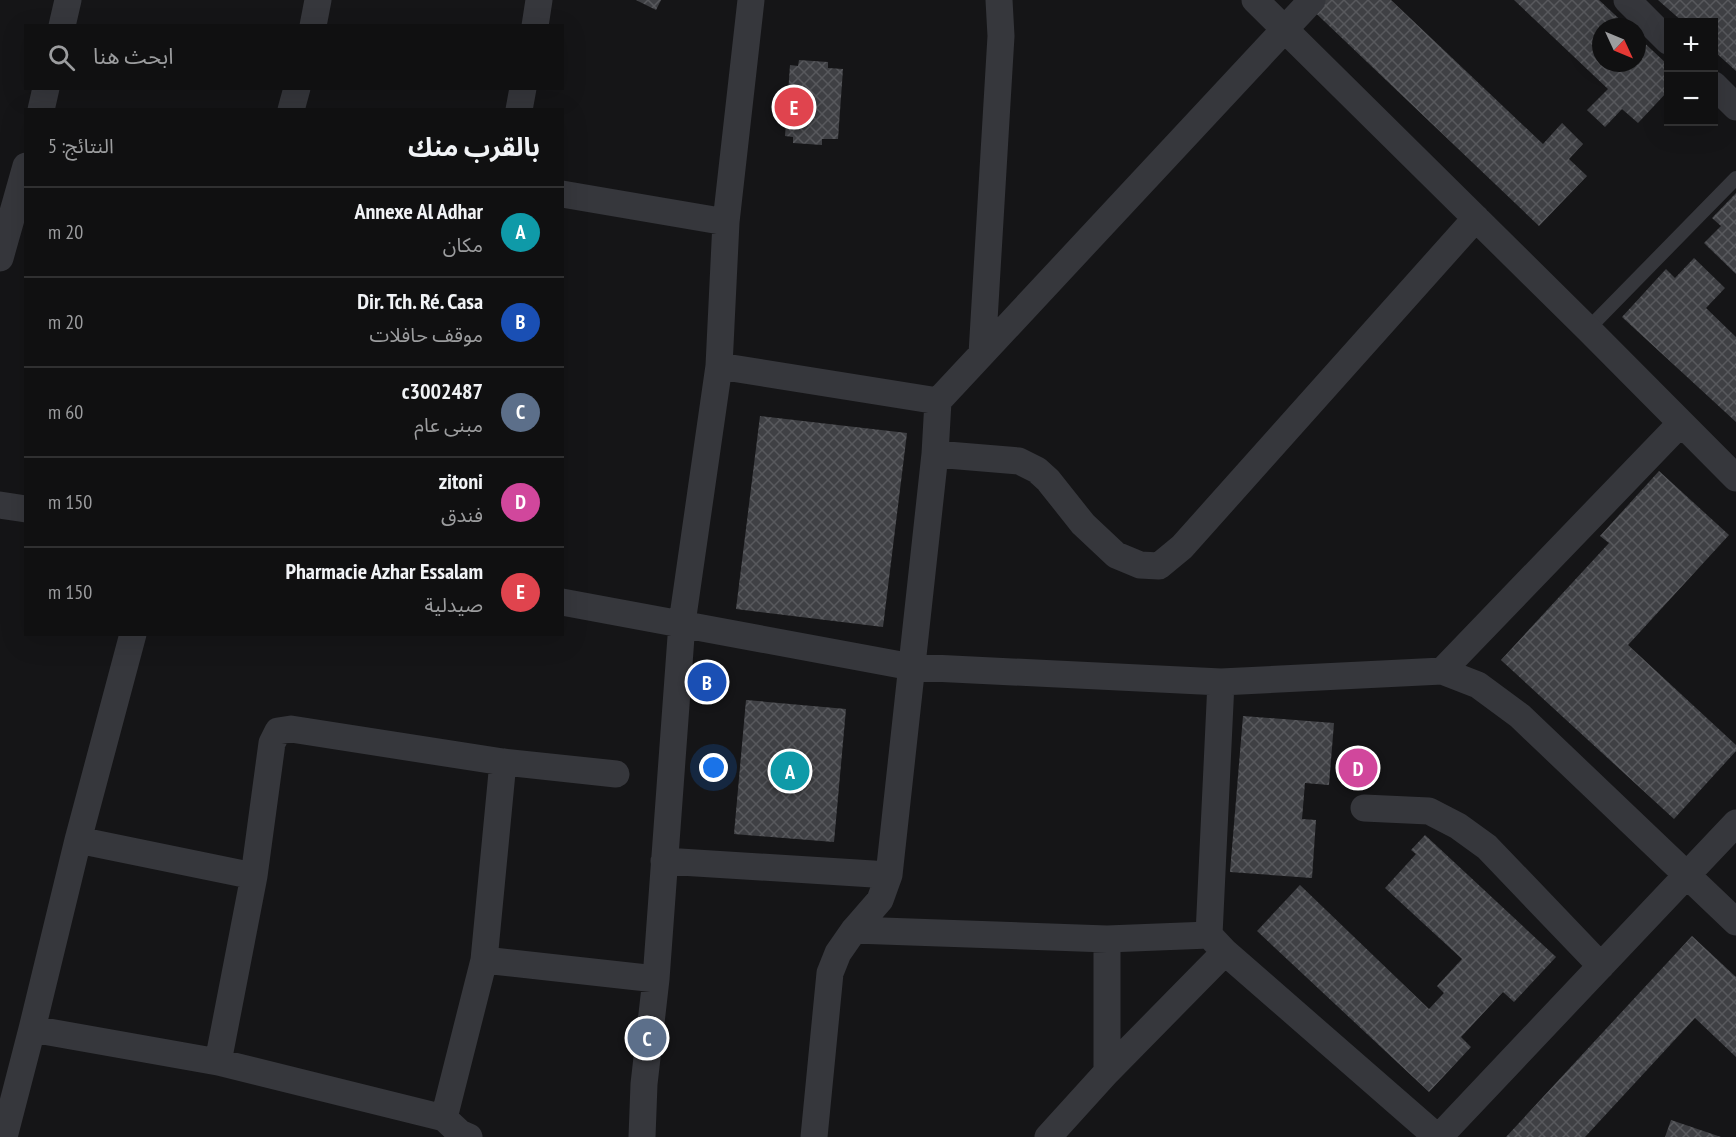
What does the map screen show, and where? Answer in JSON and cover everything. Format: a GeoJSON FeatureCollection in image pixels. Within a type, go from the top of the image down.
{"type":"FeatureCollection","features":[{"type":"Feature","properties":{"kind":"street"},"geometry":{"type":"LineString","coordinates":[[62,24],[68,0]]}},
{"type":"Feature","properties":{"kind":"street"},"geometry":{"type":"LineString","coordinates":[[313,24],[318,0]]}},
{"type":"Feature","properties":{"kind":"street"},"geometry":{"type":"LineString","coordinates":[[535,24],[539,0]]}},
{"type":"Feature","properties":{"kind":"street"},"geometry":{"type":"LineString","coordinates":[[642,1137],[644,1084],[657,979],[664,861],[680,678],[682,623],[719,366],[726,222],[751,0]]}},
{"type":"Feature","properties":{"kind":"street"},"geometry":{"type":"LineString","coordinates":[[982,354],[1001,36],[999,0]]}},
{"type":"Feature","properties":{"kind":"street"},"geometry":{"type":"LineString","coordinates":[[1255,0],[1736,478]]}},
{"type":"Feature","properties":{"kind":"street"},"geometry":{"type":"LineString","coordinates":[[814,1137],[830,973],[838,953],[880,900],[889,875],[935,454],[938,402],[1312,0]]}},
{"type":"Feature","properties":{"kind":"street"},"geometry":{"type":"LineString","coordinates":[[1627,0],[1664,37]]}},
{"type":"Feature","properties":{"kind":"street"},"geometry":{"type":"LineString","coordinates":[[41,108],[46,90]]}},
{"type":"Feature","properties":{"kind":"street"},"geometry":{"type":"LineString","coordinates":[[292,108],[296,90]]}},
{"type":"Feature","properties":{"kind":"street"},"geometry":{"type":"LineString","coordinates":[[519,108],[523,90]]}},
{"type":"Feature","properties":{"kind":"street"},"geometry":{"type":"LineString","coordinates":[[1718,90],[1736,107]]}},
{"type":"Feature","properties":{"kind":"street"},"geometry":{"type":"LineString","coordinates":[[0,258],[24,173]]}},
{"type":"Feature","properties":{"kind":"street"},"geometry":{"type":"LineString","coordinates":[[564,194],[726,222]]}},
{"type":"Feature","properties":{"kind":"street"},"geometry":{"type":"LineString","coordinates":[[935,454],[1019,461],[1037,470],[1048,480],[1083,524],[1116,555],[1140,565],[1160,566],[1182,547],[1476,218]]}},
{"type":"Feature","properties":{"kind":"street"},"geometry":{"type":"LineString","coordinates":[[719,366],[938,402]]}},
{"type":"Feature","properties":{"kind":"street"},"geometry":{"type":"LineString","coordinates":[[1442,671],[1680,423]]}},
{"type":"Feature","properties":{"kind":"street"},"geometry":{"type":"LineString","coordinates":[[0,505],[24,509]]}},
{"type":"Feature","properties":{"kind":"street"},"geometry":{"type":"LineString","coordinates":[[564,602],[912,667],[1221,682],[1442,671],[1478,685],[1520,716],[1736,922]]}},
{"type":"Feature","properties":{"kind":"street"},"geometry":{"type":"LineString","coordinates":[[4,1137],[78,840],[132,636]]}},
{"type":"Feature","properties":{"kind":"street"},"geometry":{"type":"LineString","coordinates":[[1047,1137],[1107,1072],[1217,944],[1221,682]]}},
{"type":"Feature","properties":{"kind":"street"},"geometry":{"type":"LineString","coordinates":[[218,1062],[254,876],[272,743],[278,731],[291,729],[503,762],[616,774]]}},
{"type":"Feature","properties":{"kind":"street"},"geometry":{"type":"LineString","coordinates":[[444,1118],[484,960],[503,762]]}},
{"type":"Feature","properties":{"kind":"street"},"geometry":{"type":"LineString","coordinates":[[1364,808],[1429,811],[1458,826],[1487,847],[1601,966]]}},
{"type":"Feature","properties":{"kind":"street"},"geometry":{"type":"LineString","coordinates":[[854,930],[1217,944],[1438,1137],[1736,823]]}},
{"type":"Feature","properties":{"kind":"street"},"geometry":{"type":"LineString","coordinates":[[78,840],[254,876]]}},
{"type":"Feature","properties":{"kind":"street"},"geometry":{"type":"LineString","coordinates":[[664,861],[889,875]]}},
{"type":"Feature","properties":{"kind":"street"},"geometry":{"type":"LineString","coordinates":[[1107,939],[1107,1072]]}},
{"type":"Feature","properties":{"kind":"street"},"geometry":{"type":"LineString","coordinates":[[484,960],[657,979]]}},
{"type":"Feature","properties":{"kind":"street"},"geometry":{"type":"LineString","coordinates":[[32,1029],[218,1062],[444,1118],[460,1133],[469,1137]]}},
{"type":"Feature","properties":{"kind":"lane"},"geometry":{"type":"LineString","coordinates":[[1588,329],[1736,178]]}},
{"type":"Feature","properties":{"kind":"building"},"geometry":{"type":"Polygon","coordinates":[[[636,0],[661,0],[656,10],[636,0]]]}},
{"type":"Feature","properties":{"kind":"building"},"geometry":{"type":"Polygon","coordinates":[[[1302,0],[1391,0],[1543,144],[1562,123],[1583,144],[1569,159],[1587,176],[1539,226],[1302,0]]]}},
{"type":"Feature","properties":{"kind":"building"},"geometry":{"type":"Polygon","coordinates":[[[1514,0],[1599,0],[1618,18],[1592,18],[1592,72],[1646,72],[1646,44],[1664,61],[1664,95],[1638,123],[1622,109],[1605,127],[1587,110],[1608,89],[1514,0]]]}},
{"type":"Feature","properties":{"kind":"building"},"geometry":{"type":"Polygon","coordinates":[[[1658,0],[1736,0],[1736,71],[1718,55],[1718,18],[1678,18],[1658,0]]]}},
{"type":"Feature","properties":{"kind":"building"},"geometry":{"type":"Polygon","coordinates":[[[799,60],[828,62],[828,68],[843,69],[838,139],[822,139],[822,145],[793,143],[793,137],[785,136],[790,65],[798,66],[799,60]]]}},
{"type":"Feature","properties":{"kind":"building"},"geometry":{"type":"Polygon","coordinates":[[[1736,193],[1736,274],[1704,243],[1721,226],[1712,218],[1736,193]]]}},
{"type":"Feature","properties":{"kind":"building"},"geometry":{"type":"Polygon","coordinates":[[[1694,258],[1725,288],[1706,308],[1736,337],[1736,422],[1622,317],[1666,269],[1675,278],[1694,258]]]}},
{"type":"Feature","properties":{"kind":"building"},"geometry":{"type":"Polygon","coordinates":[[[760,416],[907,433],[883,627],[736,609],[760,416]]]}},
{"type":"Feature","properties":{"kind":"building"},"geometry":{"type":"Polygon","coordinates":[[[1659,471],[1729,535],[1628,645],[1736,745],[1736,751],[1674,819],[1501,660],[1609,543],[1600,536],[1659,471]]]}},
{"type":"Feature","properties":{"kind":"building"},"geometry":{"type":"Polygon","coordinates":[[[746,700],[846,709],[834,842],[734,834],[746,700]]]}},
{"type":"Feature","properties":{"kind":"building"},"geometry":{"type":"Polygon","coordinates":[[[1243,716],[1334,723],[1329,785],[1305,783],[1302,819],[1316,820],[1312,878],[1230,872],[1243,716]]]}},
{"type":"Feature","properties":{"kind":"building"},"geometry":{"type":"Polygon","coordinates":[[[1425,835],[1556,957],[1514,1002],[1503,992],[1461,1037],[1471,1047],[1429,1092],[1257,931],[1300,885],[1429,1009],[1444,993],[1437,986],[1462,959],[1385,888],[1416,854],[1411,850],[1425,835]]]}},
{"type":"Feature","properties":{"kind":"building"},"geometry":{"type":"Polygon","coordinates":[[[1692,936],[1736,977],[1736,1057],[1695,1018],[1585,1137],[1506,1137],[1692,936]]]}},
{"type":"Feature","properties":{"kind":"building"},"geometry":{"type":"Polygon","coordinates":[[[1671,1120],[1721,1137],[1665,1137],[1671,1120]]]}},
{"type":"Feature","properties":{"kind":"place","name":"Pharmacie Azhar Essalam"},"geometry":{"type":"Point","coordinates":[794,107]}},
{"type":"Feature","properties":{"kind":"place","name":"Dir. Tch. Ré. Casa"},"geometry":{"type":"Point","coordinates":[707,682]}},
{"type":"Feature","properties":{"kind":"place","name":"zitoni"},"geometry":{"type":"Point","coordinates":[1358,768]}},
{"type":"Feature","properties":{"kind":"place","name":"Annexe Al Adhar"},"geometry":{"type":"Point","coordinates":[790,771]}},
{"type":"Feature","properties":{"kind":"place","name":"c3002487"},"geometry":{"type":"Point","coordinates":[647,1038]}}]}
